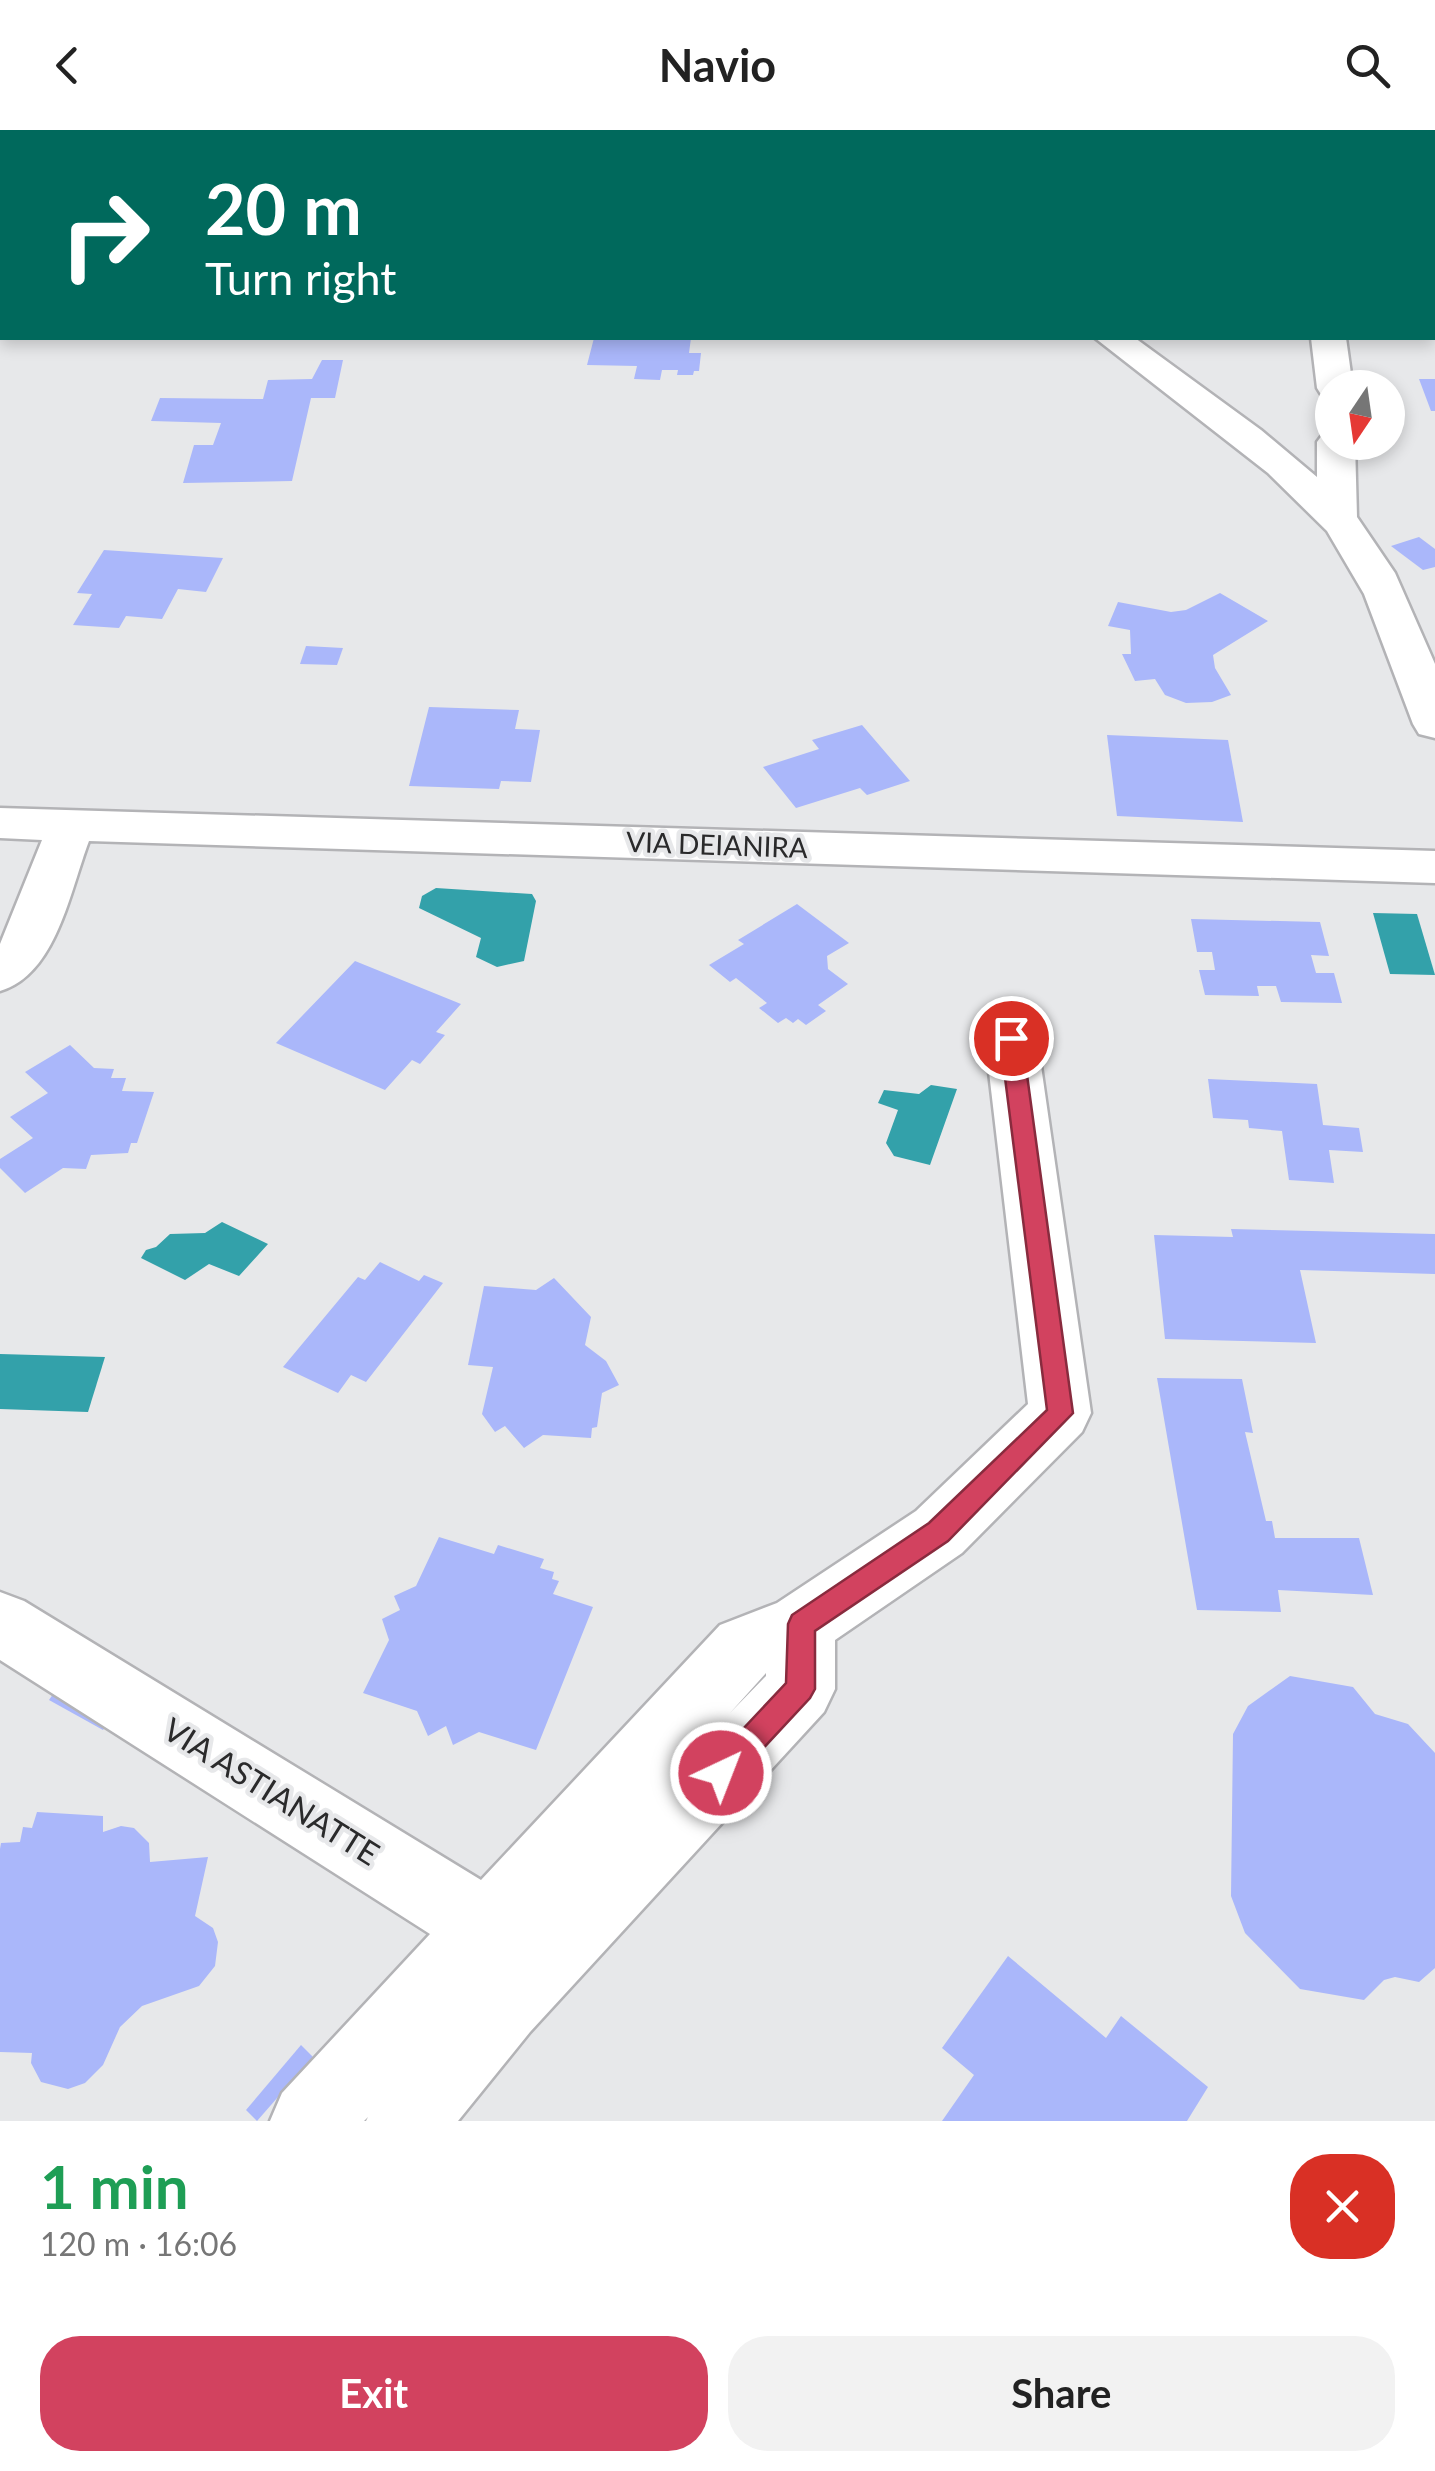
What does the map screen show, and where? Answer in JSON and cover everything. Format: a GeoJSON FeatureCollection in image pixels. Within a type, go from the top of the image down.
{"type":"FeatureCollection","features":[{"type":"Feature","properties":{"kind":"street"},"geometry":{"type":"LineString","coordinates":[[1116,340],[1305,485],[1337,517],[1386,594],[1435,724]]}},
{"type":"Feature","properties":{"kind":"street"},"geometry":{"type":"LineString","coordinates":[[1329,340],[1332,370]]}},
{"type":"Feature","properties":{"kind":"street"},"geometry":{"type":"LineString","coordinates":[[1336,460],[1337,517]]}},
{"type":"Feature","properties":{"kind":"street","name":"VIA DEIANIRA"},"geometry":{"type":"LineString","coordinates":[[0,823],[1435,867]]}},
{"type":"Feature","properties":{"kind":"street"},"geometry":{"type":"LineString","coordinates":[[0,973],[22,952],[71,825]]}},
{"type":"Feature","properties":{"kind":"street"},"geometry":{"type":"LineString","coordinates":[[310,2121],[800,1689],[802,1624],[938,1532],[1060,1413],[1011,1038]]}},
{"type":"Feature","properties":{"kind":"street","name":"VIA ASTIANATTE"},"geometry":{"type":"LineString","coordinates":[[0,1622],[510,1948]]}},
{"type":"Feature","properties":{"kind":"street"},"geometry":{"type":"LineString","coordinates":[[406,2121],[510,1948]]}},
{"type":"Feature","properties":{"kind":"water"},"geometry":{"type":"Polygon","coordinates":[[[436,888],[532,894],[536,901],[524,961],[497,967],[476,957],[481,938],[419,908],[422,896],[436,888]]]}},
{"type":"Feature","properties":{"kind":"water"},"geometry":{"type":"Polygon","coordinates":[[[1373,913],[1417,914],[1435,975],[1390,974],[1373,913]]]}},
{"type":"Feature","properties":{"kind":"water"},"geometry":{"type":"Polygon","coordinates":[[[931,1085],[957,1089],[930,1165],[894,1156],[886,1143],[898,1110],[878,1103],[884,1090],[919,1094],[931,1085]]]}},
{"type":"Feature","properties":{"kind":"water"},"geometry":{"type":"Polygon","coordinates":[[[222,1222],[268,1244],[239,1276],[209,1264],[185,1280],[141,1258],[170,1234],[205,1233],[222,1222]]]}},
{"type":"Feature","properties":{"kind":"water"},"geometry":{"type":"Polygon","coordinates":[[[0,1354],[105,1357],[88,1412],[0,1409],[0,1354]]]}},
{"type":"Feature","properties":{"kind":"building"},"geometry":{"type":"Polygon","coordinates":[[[593,340],[691,340],[689,353],[701,353],[699,371],[693,375],[662,370],[660,380],[634,379],[637,366],[587,365],[593,340]]]}},
{"type":"Feature","properties":{"kind":"building"},"geometry":{"type":"Polygon","coordinates":[[[322,360],[343,360],[335,398],[311,398],[292,481],[183,483],[194,445],[213,445],[221,423],[151,421],[160,398],[263,399],[268,380],[312,379],[322,360]]]}},
{"type":"Feature","properties":{"kind":"building"},"geometry":{"type":"Polygon","coordinates":[[[1419,379],[1435,379],[1435,411],[1431,411],[1419,379]]]}},
{"type":"Feature","properties":{"kind":"building"},"geometry":{"type":"Polygon","coordinates":[[[1419,537],[1435,549],[1435,567],[1423,570],[1391,546],[1419,537]]]}},
{"type":"Feature","properties":{"kind":"building"},"geometry":{"type":"Polygon","coordinates":[[[104,550],[223,558],[206,592],[178,589],[162,619],[126,616],[119,628],[73,625],[92,594],[77,593],[104,550]]]}},
{"type":"Feature","properties":{"kind":"building"},"geometry":{"type":"Polygon","coordinates":[[[1220,593],[1268,621],[1213,655],[1215,668],[1231,695],[1212,702],[1186,703],[1165,695],[1155,679],[1135,681],[1122,654],[1131,654],[1130,630],[1108,626],[1118,602],[1171,612],[1186,610],[1220,593]]]}},
{"type":"Feature","properties":{"kind":"building"},"geometry":{"type":"Polygon","coordinates":[[[306,646],[343,648],[337,665],[300,664],[306,646]]]}},
{"type":"Feature","properties":{"kind":"building"},"geometry":{"type":"Polygon","coordinates":[[[429,707],[519,710],[515,729],[540,730],[531,782],[501,781],[499,789],[409,786],[429,707]]]}},
{"type":"Feature","properties":{"kind":"building"},"geometry":{"type":"Polygon","coordinates":[[[862,725],[910,781],[867,795],[860,788],[796,808],[763,767],[819,749],[812,740],[862,725]]]}},
{"type":"Feature","properties":{"kind":"building"},"geometry":{"type":"Polygon","coordinates":[[[1107,735],[1228,740],[1243,822],[1117,816],[1107,735]]]}},
{"type":"Feature","properties":{"kind":"building"},"geometry":{"type":"Polygon","coordinates":[[[797,904],[849,943],[827,956],[828,969],[848,984],[818,1005],[826,1011],[806,1025],[798,1019],[793,1023],[786,1018],[778,1023],[759,1008],[767,1003],[736,978],[730,982],[709,965],[744,944],[738,940],[797,904]]]}},
{"type":"Feature","properties":{"kind":"building"},"geometry":{"type":"Polygon","coordinates":[[[1191,919],[1320,922],[1329,956],[1311,955],[1316,973],[1334,973],[1342,1003],[1281,1002],[1276,986],[1257,986],[1259,996],[1205,995],[1199,970],[1215,970],[1212,952],[1197,952],[1191,919]]]}},
{"type":"Feature","properties":{"kind":"building"},"geometry":{"type":"Polygon","coordinates":[[[355,961],[461,1004],[436,1032],[445,1035],[420,1064],[412,1060],[385,1090],[276,1043],[355,961]]]}},
{"type":"Feature","properties":{"kind":"building"},"geometry":{"type":"Polygon","coordinates":[[[70,1045],[94,1068],[114,1069],[111,1078],[126,1078],[122,1091],[154,1092],[137,1143],[131,1143],[128,1153],[91,1155],[86,1169],[63,1168],[25,1193],[0,1168],[0,1159],[33,1138],[10,1117],[48,1093],[25,1072],[70,1045]]]}},
{"type":"Feature","properties":{"kind":"building"},"geometry":{"type":"Polygon","coordinates":[[[1208,1079],[1317,1084],[1323,1125],[1359,1128],[1363,1152],[1329,1150],[1334,1183],[1289,1180],[1282,1131],[1249,1128],[1248,1120],[1213,1118],[1208,1079]]]}},
{"type":"Feature","properties":{"kind":"building"},"geometry":{"type":"Polygon","coordinates":[[[1231,1229],[1435,1234],[1435,1274],[1300,1270],[1316,1343],[1165,1339],[1154,1235],[1233,1237],[1231,1229]]]}},
{"type":"Feature","properties":{"kind":"building"},"geometry":{"type":"Polygon","coordinates":[[[380,1262],[419,1281],[424,1275],[443,1283],[366,1382],[351,1375],[338,1393],[283,1367],[358,1277],[365,1280],[380,1262]]]}},
{"type":"Feature","properties":{"kind":"building"},"geometry":{"type":"Polygon","coordinates":[[[554,1278],[591,1317],[585,1345],[606,1361],[619,1385],[602,1393],[597,1427],[592,1428],[591,1438],[543,1435],[524,1448],[505,1426],[495,1432],[482,1414],[493,1367],[468,1365],[484,1286],[536,1290],[554,1278]]]}},
{"type":"Feature","properties":{"kind":"building"},"geometry":{"type":"Polygon","coordinates":[[[1157,1378],[1242,1379],[1253,1433],[1245,1432],[1266,1521],[1272,1521],[1275,1538],[1359,1538],[1373,1595],[1278,1590],[1281,1612],[1197,1610],[1157,1378]]]}},
{"type":"Feature","properties":{"kind":"building"},"geometry":{"type":"Polygon","coordinates":[[[439,1537],[494,1554],[498,1545],[544,1559],[540,1568],[554,1572],[552,1579],[559,1581],[553,1594],[593,1607],[536,1750],[479,1732],[453,1745],[446,1726],[428,1736],[417,1711],[363,1693],[389,1640],[382,1619],[400,1610],[394,1596],[416,1586],[439,1537]]]}},
{"type":"Feature","properties":{"kind":"building"},"geometry":{"type":"Polygon","coordinates":[[[1290,1676],[1353,1687],[1375,1714],[1408,1724],[1435,1753],[1435,1968],[1419,1982],[1395,1977],[1384,1980],[1364,2000],[1300,1989],[1245,1933],[1231,1896],[1233,1734],[1248,1706],[1290,1676]]]}},
{"type":"Feature","properties":{"kind":"building"},"geometry":{"type":"Polygon","coordinates":[[[58,1687],[113,1718],[103,1730],[49,1700],[58,1687]]]}},
{"type":"Feature","properties":{"kind":"building"},"geometry":{"type":"Polygon","coordinates":[[[37,1812],[103,1816],[103,1832],[121,1826],[134,1828],[149,1843],[150,1862],[208,1857],[195,1916],[213,1928],[218,1942],[215,1966],[199,1986],[142,2006],[120,2027],[103,2065],[85,2083],[68,2089],[41,2082],[31,2063],[32,2053],[0,2052],[0,1849],[1,1843],[20,1842],[23,1827],[32,1828],[37,1812]]]}},
{"type":"Feature","properties":{"kind":"building"},"geometry":{"type":"Polygon","coordinates":[[[1008,1956],[1106,2038],[1121,2016],[1208,2087],[1187,2121],[942,2121],[974,2075],[942,2048],[1008,1956]]]}},
{"type":"Feature","properties":{"kind":"building"},"geometry":{"type":"Polygon","coordinates":[[[301,2045],[313,2057],[257,2121],[246,2110],[301,2045]]]}},
{"type":"Feature","properties":{"kind":"route"},"geometry":{"type":"LineString","coordinates":[[721,1773],[800,1689],[802,1624],[938,1532],[1060,1413],[1011,1038]]}}]}
